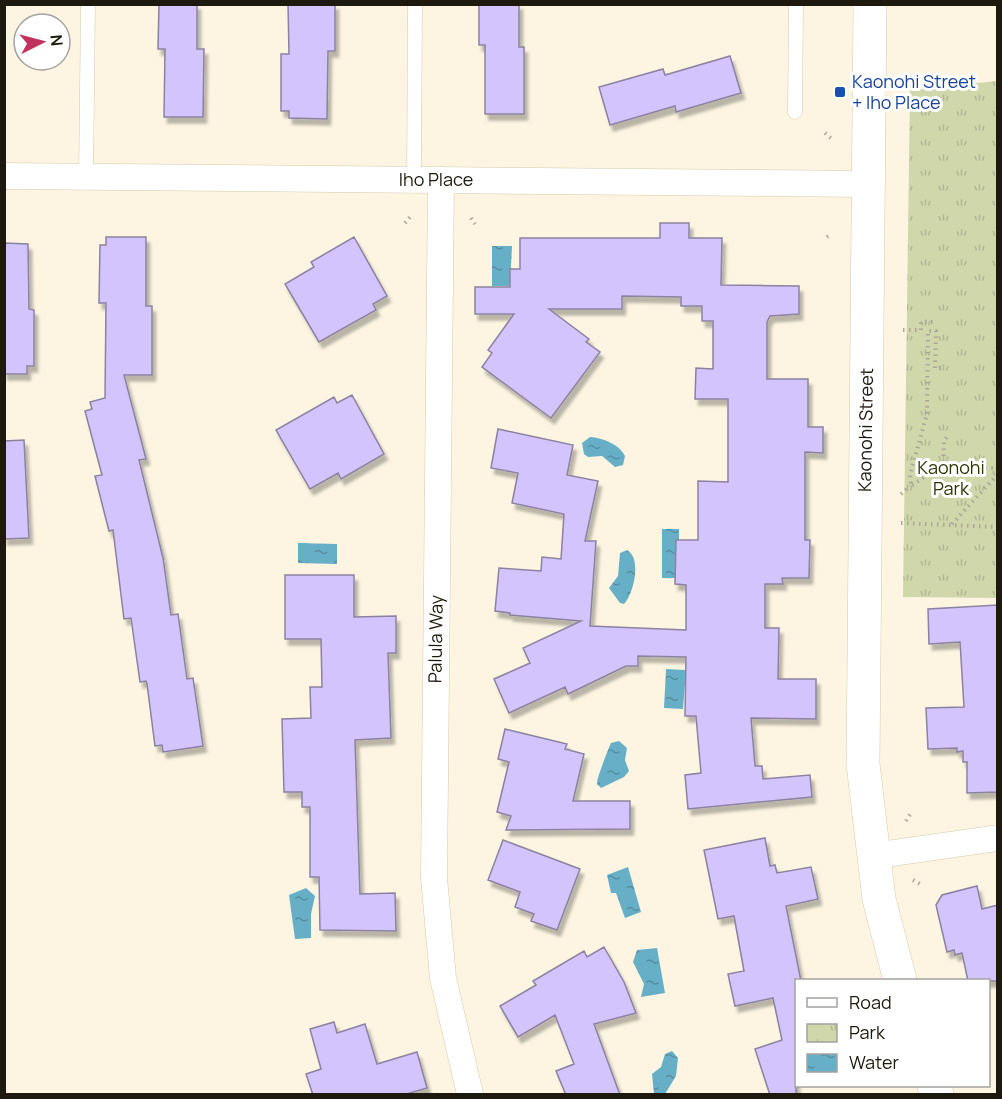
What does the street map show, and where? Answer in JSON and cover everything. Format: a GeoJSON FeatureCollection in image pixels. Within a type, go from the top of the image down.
{"type":"FeatureCollection","features":[{"type":"Feature","properties":{"kind":"street","name":"Kaonohi Street"},"geometry":{"type":"LineString","coordinates":[[870,4],[862,764],[879,899],[899,979]]}},
{"type":"Feature","properties":{"kind":"street","name":"Iho Place"},"geometry":{"type":"LineString","coordinates":[[4,176],[868,184]]}},
{"type":"Feature","properties":{"kind":"street","name":"Palula Way"},"geometry":{"type":"LineString","coordinates":[[441,180],[434,878],[443,978],[470,1095]]}},
{"type":"Feature","properties":{"kind":"street"},"geometry":{"type":"LineString","coordinates":[[872,856],[998,838]]}},
{"type":"Feature","properties":{"kind":"lane"},"geometry":{"type":"LineString","coordinates":[[86,177],[88,4]]}},
{"type":"Feature","properties":{"kind":"lane"},"geometry":{"type":"LineString","coordinates":[[414,180],[415,4]]}},
{"type":"Feature","properties":{"kind":"lane"},"geometry":{"type":"LineString","coordinates":[[795,111],[796,4]]}},
{"type":"Feature","properties":{"kind":"path"},"geometry":{"type":"LineString","coordinates":[[825,133],[832,139]]}},
{"type":"Feature","properties":{"kind":"path"},"geometry":{"type":"LineString","coordinates":[[405,223],[410,218]]}},
{"type":"Feature","properties":{"kind":"path"},"geometry":{"type":"LineString","coordinates":[[471,218],[475,224]]}},
{"type":"Feature","properties":{"kind":"path"},"geometry":{"type":"LineString","coordinates":[[903,330],[921,330],[921,322],[933,322]]}},
{"type":"Feature","properties":{"kind":"path"},"geometry":{"type":"LineString","coordinates":[[911,486],[910,475],[927,414],[928,331],[936,331],[935,368],[941,368]]}},
{"type":"Feature","properties":{"kind":"path"},"geometry":{"type":"LineString","coordinates":[[944,468],[944,441],[949,434]]}},
{"type":"Feature","properties":{"kind":"path"},"geometry":{"type":"LineString","coordinates":[[901,494],[936,468],[998,468]]}},
{"type":"Feature","properties":{"kind":"path"},"geometry":{"type":"LineString","coordinates":[[952,524],[998,474]]}},
{"type":"Feature","properties":{"kind":"path"},"geometry":{"type":"LineString","coordinates":[[901,523],[998,527]]}},
{"type":"Feature","properties":{"kind":"path"},"geometry":{"type":"LineString","coordinates":[[906,821],[911,813]]}},
{"type":"Feature","properties":{"kind":"path"},"geometry":{"type":"LineString","coordinates":[[913,880],[922,885]]}},
{"type":"Feature","properties":{"kind":"green space","name":"Kaonohi Park"},"geometry":{"type":"Polygon","coordinates":[[[997,81],[997,598],[903,597],[910,90],[997,81]]]}},
{"type":"Feature","properties":{"kind":"water"},"geometry":{"type":"Polygon","coordinates":[[[492,246],[512,246],[510,286],[492,286],[492,246]]]}},
{"type":"Feature","properties":{"kind":"water"},"geometry":{"type":"Polygon","coordinates":[[[590,437],[605,440],[619,448],[625,456],[623,465],[615,467],[602,456],[588,457],[584,454],[582,443],[590,437]]]}},
{"type":"Feature","properties":{"kind":"water"},"geometry":{"type":"Polygon","coordinates":[[[662,529],[679,529],[679,540],[676,540],[676,578],[662,578],[662,529]]]}},
{"type":"Feature","properties":{"kind":"water"},"geometry":{"type":"Polygon","coordinates":[[[298,543],[337,544],[337,564],[298,563],[298,543]]]}},
{"type":"Feature","properties":{"kind":"water"},"geometry":{"type":"Polygon","coordinates":[[[627,550],[632,554],[634,560],[635,576],[631,592],[624,604],[620,603],[609,588],[618,576],[620,553],[627,550]]]}},
{"type":"Feature","properties":{"kind":"water"},"geometry":{"type":"Polygon","coordinates":[[[666,669],[686,670],[683,709],[664,708],[666,669]]]}},
{"type":"Feature","properties":{"kind":"water"},"geometry":{"type":"Polygon","coordinates":[[[619,741],[627,748],[625,760],[629,771],[624,777],[601,788],[597,781],[605,757],[611,743],[619,741]]]}},
{"type":"Feature","properties":{"kind":"water"},"geometry":{"type":"Polygon","coordinates":[[[628,867],[641,912],[625,918],[616,893],[611,893],[607,875],[628,867]]]}},
{"type":"Feature","properties":{"kind":"water"},"geometry":{"type":"Polygon","coordinates":[[[306,888],[315,896],[311,914],[311,938],[295,939],[289,895],[306,888]]]}},
{"type":"Feature","properties":{"kind":"water"},"geometry":{"type":"Polygon","coordinates":[[[657,948],[665,993],[641,997],[644,984],[633,962],[637,950],[657,948]]]}},
{"type":"Feature","properties":{"kind":"water"},"geometry":{"type":"Polygon","coordinates":[[[672,1051],[678,1058],[676,1076],[665,1094],[654,1094],[652,1074],[661,1067],[665,1054],[672,1051]]]}},
{"type":"Feature","properties":{"kind":"building"},"geometry":{"type":"Polygon","coordinates":[[[159,4],[197,4],[197,49],[204,49],[203,117],[164,117],[165,49],[158,49],[159,4]]]}},
{"type":"Feature","properties":{"kind":"building"},"geometry":{"type":"Polygon","coordinates":[[[288,4],[335,4],[335,51],[328,51],[327,119],[289,118],[289,111],[281,111],[281,54],[289,54],[288,4]]]}},
{"type":"Feature","properties":{"kind":"building"},"geometry":{"type":"Polygon","coordinates":[[[479,4],[519,4],[519,47],[524,47],[524,114],[485,114],[485,45],[479,45],[479,4]]]}},
{"type":"Feature","properties":{"kind":"building"},"geometry":{"type":"Polygon","coordinates":[[[730,56],[741,93],[676,112],[675,106],[610,125],[599,87],[663,69],[665,75],[730,56]]]}},
{"type":"Feature","properties":{"kind":"building"},"geometry":{"type":"Polygon","coordinates":[[[660,223],[689,223],[689,238],[722,238],[721,285],[799,286],[799,314],[770,316],[767,322],[767,379],[808,379],[808,427],[823,427],[823,453],[805,452],[805,540],[810,540],[809,578],[782,578],[783,584],[765,584],[765,628],[779,628],[778,679],[816,679],[816,719],[751,718],[755,766],[762,766],[763,779],[810,775],[812,797],[688,809],[685,775],[701,773],[696,716],[685,716],[686,657],[638,656],[638,666],[626,666],[568,694],[565,687],[509,713],[494,679],[530,663],[523,648],[581,621],[510,615],[510,613],[495,611],[499,568],[541,571],[542,557],[561,559],[564,514],[512,503],[518,473],[491,468],[498,429],[573,445],[567,475],[598,481],[585,541],[596,541],[590,626],[686,630],[686,585],[675,584],[676,540],[698,540],[698,481],[728,482],[728,399],[695,399],[696,368],[713,369],[713,321],[702,321],[702,306],[681,306],[681,297],[622,296],[622,309],[549,309],[589,339],[586,342],[600,352],[551,418],[482,367],[492,353],[488,350],[514,314],[475,314],[475,287],[510,287],[510,269],[520,269],[520,238],[660,238],[660,223]]]}},
{"type":"Feature","properties":{"kind":"building"},"geometry":{"type":"Polygon","coordinates":[[[106,237],[146,237],[146,306],[152,306],[152,375],[124,375],[146,459],[139,460],[163,558],[171,615],[178,614],[187,679],[193,678],[203,746],[163,752],[162,745],[155,746],[147,684],[146,681],[140,682],[131,618],[124,619],[113,530],[109,531],[95,476],[102,475],[85,411],[92,409],[90,402],[105,398],[106,303],[99,303],[100,245],[106,245],[106,237]]]}},
{"type":"Feature","properties":{"kind":"building"},"geometry":{"type":"Polygon","coordinates":[[[354,237],[387,296],[373,304],[376,310],[319,342],[285,284],[314,267],[311,262],[354,237]]]}},
{"type":"Feature","properties":{"kind":"building"},"geometry":{"type":"Polygon","coordinates":[[[4,243],[28,244],[29,309],[34,310],[34,366],[27,366],[27,374],[4,374],[4,243]]]}},
{"type":"Feature","properties":{"kind":"building"},"geometry":{"type":"Polygon","coordinates":[[[352,395],[384,454],[341,479],[338,473],[310,489],[276,430],[334,397],[337,403],[352,395]]]}},
{"type":"Feature","properties":{"kind":"building"},"geometry":{"type":"Polygon","coordinates":[[[24,440],[29,538],[4,539],[4,441],[24,440]]]}},
{"type":"Feature","properties":{"kind":"building"},"geometry":{"type":"Polygon","coordinates":[[[285,575],[354,575],[354,617],[396,616],[396,653],[388,653],[391,738],[355,740],[360,894],[395,893],[396,931],[320,930],[319,877],[310,877],[310,807],[302,807],[302,792],[284,792],[282,719],[311,718],[310,687],[322,687],[321,639],[285,639],[285,575]]]}},
{"type":"Feature","properties":{"kind":"building"},"geometry":{"type":"Polygon","coordinates":[[[998,605],[998,792],[967,793],[967,762],[963,762],[963,751],[957,752],[957,748],[928,749],[926,708],[964,707],[960,642],[929,644],[928,609],[998,605]]]}},
{"type":"Feature","properties":{"kind":"building"},"geometry":{"type":"Polygon","coordinates":[[[505,729],[567,744],[565,749],[584,754],[573,801],[630,801],[630,829],[506,830],[511,816],[497,812],[509,762],[498,759],[505,729]]]}},
{"type":"Feature","properties":{"kind":"building"},"geometry":{"type":"Polygon","coordinates":[[[765,838],[770,866],[775,865],[777,873],[811,867],[818,899],[786,906],[801,979],[795,979],[796,1095],[770,1095],[755,1049],[782,1040],[773,998],[735,1006],[728,974],[744,971],[734,916],[718,919],[704,850],[765,838]]]}},
{"type":"Feature","properties":{"kind":"building"},"geometry":{"type":"Polygon","coordinates":[[[503,840],[580,869],[557,930],[531,921],[534,914],[515,907],[520,892],[488,880],[503,840]]]}},
{"type":"Feature","properties":{"kind":"building"},"geometry":{"type":"Polygon","coordinates":[[[977,886],[982,909],[998,905],[998,981],[968,979],[962,953],[955,955],[954,950],[947,952],[936,905],[942,895],[977,886]]]}},
{"type":"Feature","properties":{"kind":"building"},"geometry":{"type":"Polygon","coordinates":[[[604,947],[624,982],[636,1013],[594,1024],[620,1095],[566,1095],[556,1071],[574,1064],[555,1015],[518,1037],[500,1006],[536,985],[533,981],[584,951],[587,957],[604,947]]]}},
{"type":"Feature","properties":{"kind":"building"},"geometry":{"type":"Polygon","coordinates":[[[334,1022],[337,1033],[365,1024],[377,1064],[417,1052],[427,1088],[403,1095],[313,1095],[306,1074],[321,1069],[310,1029],[334,1022]]]}},
{"type":"Feature","properties":{"kind":"place","name":"Kaonohi Street + Iho Place"},"geometry":{"type":"Point","coordinates":[840,92]}}]}
